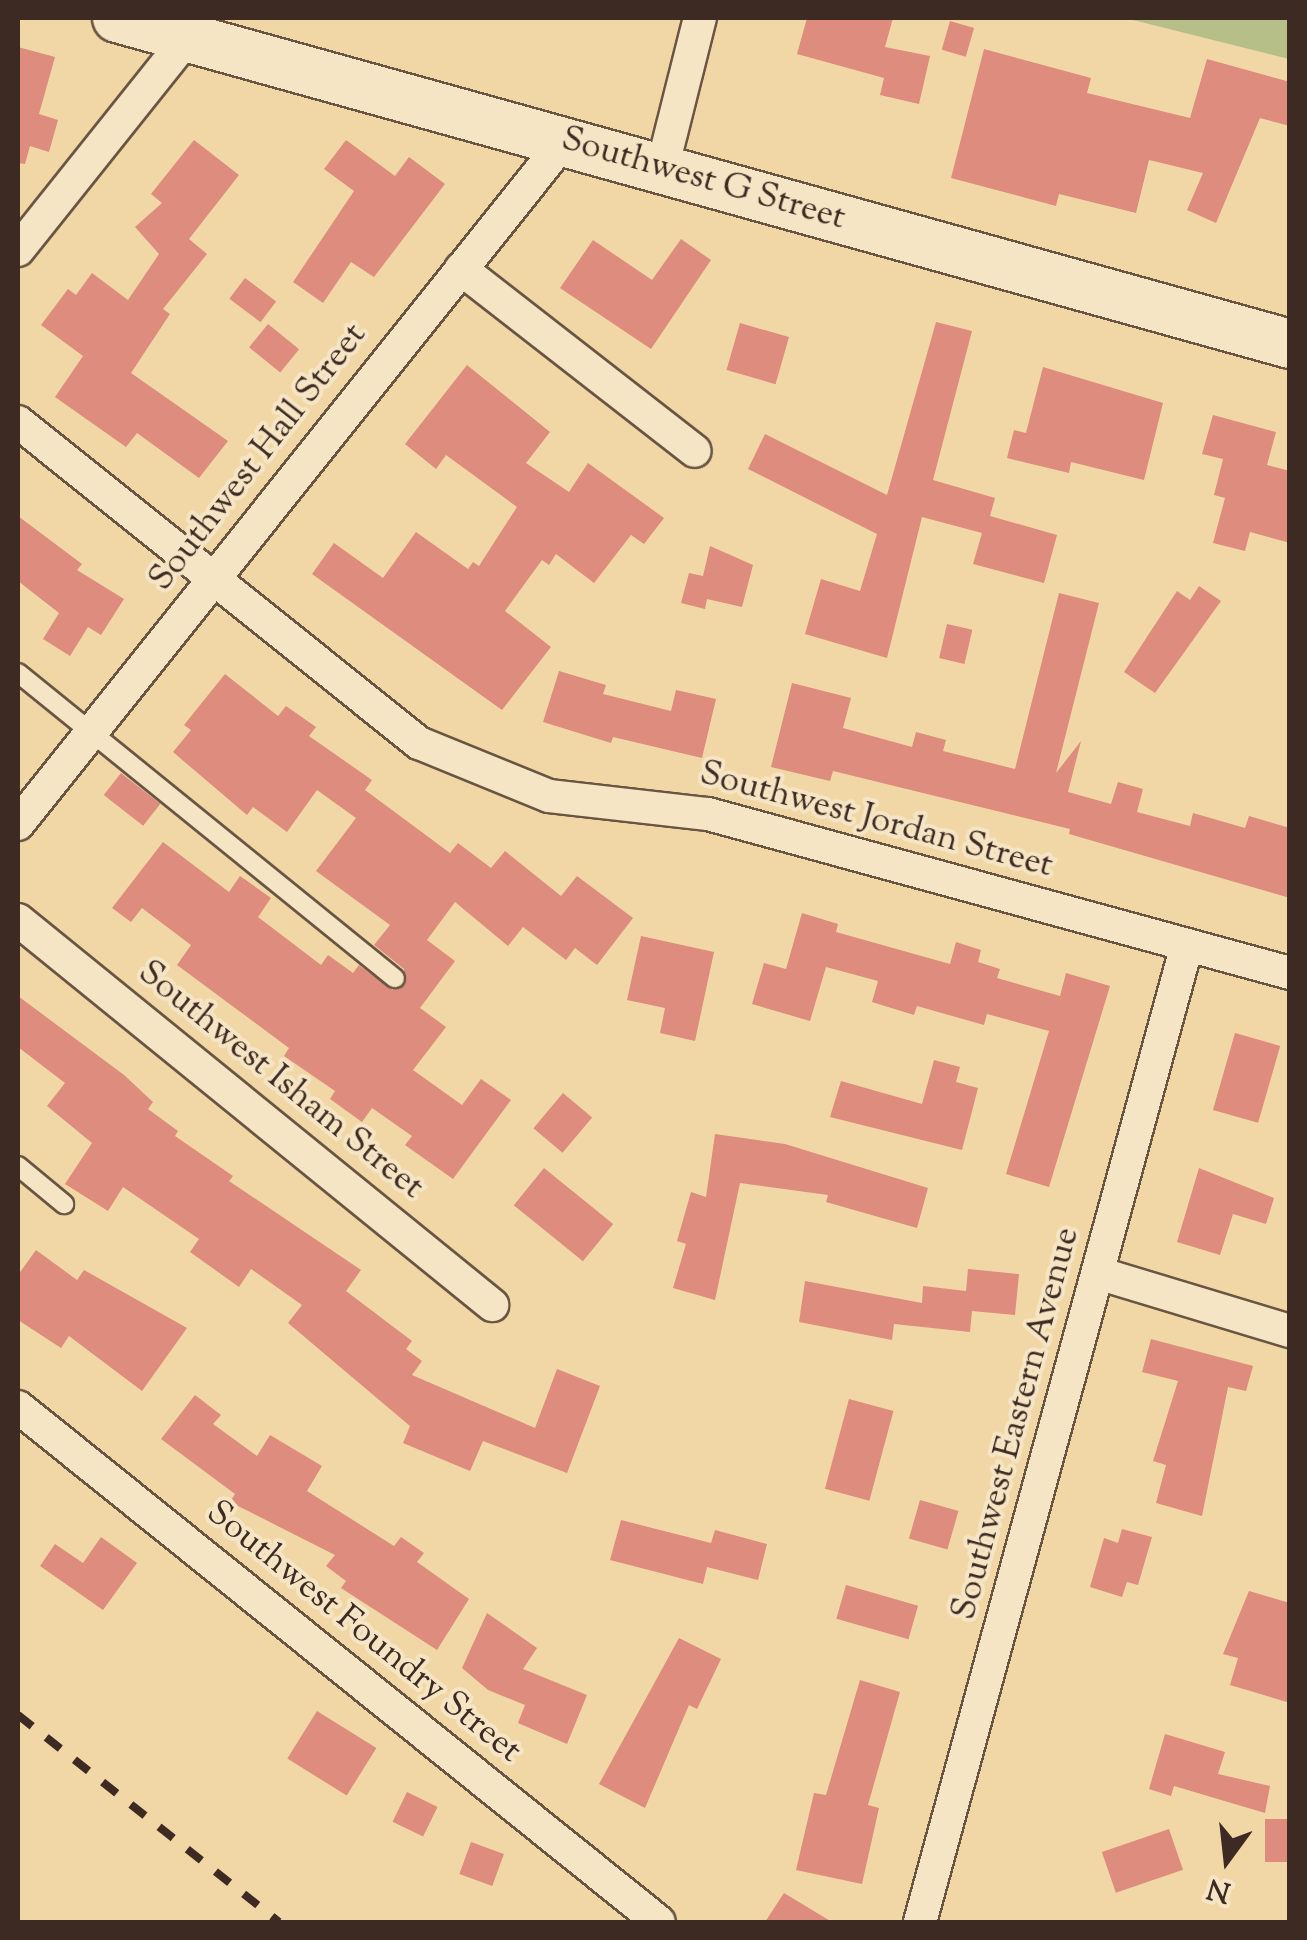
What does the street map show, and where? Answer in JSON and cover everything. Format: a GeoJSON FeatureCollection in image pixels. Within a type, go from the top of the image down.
{"type":"FeatureCollection","features":[{"type":"Feature","properties":{"kind":"main road","name":"Southwest G Street"},"geometry":{"type":"LineString","coordinates":[[117,18],[1290,344]]}},
{"type":"Feature","properties":{"kind":"street"},"geometry":{"type":"LineString","coordinates":[[662,169],[700,18]]}},
{"type":"Feature","properties":{"kind":"street"},"geometry":{"type":"LineString","coordinates":[[18,250],[188,37]]}},
{"type":"Feature","properties":{"kind":"street","name":"Southwest Hall Street"},"geometry":{"type":"LineString","coordinates":[[18,824],[564,141]]}},
{"type":"Feature","properties":{"kind":"street"},"geometry":{"type":"LineString","coordinates":[[461,269],[695,451]]}},
{"type":"Feature","properties":{"kind":"street","name":"Southwest Jordan Street"},"geometry":{"type":"LineString","coordinates":[[18,422],[419,743],[549,796],[708,814],[1290,973]]}},
{"type":"Feature","properties":{"kind":"street","name":"Southwest Isham Street"},"geometry":{"type":"LineString","coordinates":[[18,920],[492,1305]]}},
{"type":"Feature","properties":{"kind":"street","name":"Southwest Eastern Avenue"},"geometry":{"type":"LineString","coordinates":[[920,1922],[1101,1274],[1187,945]]}},
{"type":"Feature","properties":{"kind":"street"},"geometry":{"type":"LineString","coordinates":[[1101,1274],[1290,1330]]}},
{"type":"Feature","properties":{"kind":"street","name":"Southwest Foundry Street"},"geometry":{"type":"LineString","coordinates":[[18,1407],[659,1922]]}},
{"type":"Feature","properties":{"kind":"lane"},"geometry":{"type":"LineString","coordinates":[[18,673],[395,978]]}},
{"type":"Feature","properties":{"kind":"lane"},"geometry":{"type":"LineString","coordinates":[[18,1166],[64,1204]]}},
{"type":"Feature","properties":{"kind":"green space"},"geometry":{"type":"Polygon","coordinates":[[[1125,18],[1289,18],[1289,59],[1125,18]]]}},
{"type":"Feature","properties":{"kind":"building"},"geometry":{"type":"Polygon","coordinates":[[[807,18],[893,18],[885,47],[930,56],[919,104],[880,95],[884,78],[797,54],[807,18]]]}},
{"type":"Feature","properties":{"kind":"building"},"geometry":{"type":"Polygon","coordinates":[[[950,21],[974,28],[966,57],[942,50],[950,21]]]}},
{"type":"Feature","properties":{"kind":"building"},"geometry":{"type":"Polygon","coordinates":[[[18,47],[55,57],[39,114],[58,120],[49,152],[30,146],[25,164],[18,163],[18,47]]]}},
{"type":"Feature","properties":{"kind":"building"},"geometry":{"type":"Polygon","coordinates":[[[984,49],[1091,78],[1087,93],[1190,118],[1207,59],[1290,82],[1290,126],[1260,118],[1216,223],[1187,210],[1203,173],[1149,160],[1136,213],[1059,194],[1056,206],[951,178],[984,49]]]}},
{"type":"Feature","properties":{"kind":"building"},"geometry":{"type":"Polygon","coordinates":[[[194,140],[239,175],[189,239],[207,254],[163,309],[170,314],[131,373],[228,441],[199,478],[137,433],[126,447],[55,397],[83,356],[41,325],[68,289],[76,295],[92,273],[128,300],[159,254],[135,227],[162,203],[151,194],[194,140]]]}},
{"type":"Feature","properties":{"kind":"building"},"geometry":{"type":"Polygon","coordinates":[[[346,140],[395,176],[409,157],[445,184],[374,277],[351,262],[323,303],[293,282],[354,191],[324,169],[346,140]]]}},
{"type":"Feature","properties":{"kind":"building"},"geometry":{"type":"Polygon","coordinates":[[[681,239],[711,260],[651,349],[560,288],[593,240],[652,280],[681,239]]]}},
{"type":"Feature","properties":{"kind":"building"},"geometry":{"type":"Polygon","coordinates":[[[245,278],[276,301],[260,322],[229,299],[245,278]]]}},
{"type":"Feature","properties":{"kind":"building"},"geometry":{"type":"Polygon","coordinates":[[[936,322],[972,331],[933,480],[995,498],[990,516],[1057,535],[1044,583],[973,564],[982,533],[922,517],[887,658],[805,634],[821,579],[860,591],[877,534],[748,469],[765,434],[887,495],[936,322]]]}},
{"type":"Feature","properties":{"kind":"building"},"geometry":{"type":"Polygon","coordinates":[[[740,323],[789,337],[776,384],[726,370],[740,323]]]}},
{"type":"Feature","properties":{"kind":"building"},"geometry":{"type":"Polygon","coordinates":[[[268,324],[299,349],[280,372],[249,347],[268,324]]]}},
{"type":"Feature","properties":{"kind":"building"},"geometry":{"type":"Polygon","coordinates":[[[467,365],[550,432],[526,463],[569,492],[588,463],[664,518],[644,544],[631,535],[594,583],[556,554],[549,565],[542,560],[505,611],[551,647],[502,710],[312,574],[334,543],[383,578],[416,532],[468,569],[473,562],[479,566],[517,507],[446,455],[436,469],[405,444],[467,365]]]}},
{"type":"Feature","properties":{"kind":"building"},"geometry":{"type":"Polygon","coordinates":[[[1043,367],[1163,403],[1144,480],[1071,462],[1069,473],[1007,458],[1014,430],[1026,433],[1043,367]]]}},
{"type":"Feature","properties":{"kind":"building"},"geometry":{"type":"Polygon","coordinates":[[[1213,415],[1276,432],[1267,465],[1290,471],[1290,543],[1250,532],[1245,551],[1213,543],[1225,498],[1214,495],[1223,459],[1202,454],[1213,415]]]}},
{"type":"Feature","properties":{"kind":"building"},"geometry":{"type":"Polygon","coordinates":[[[18,516],[82,564],[77,570],[124,599],[101,635],[88,627],[70,656],[43,639],[59,613],[18,581],[18,516]]]}},
{"type":"Feature","properties":{"kind":"building"},"geometry":{"type":"Polygon","coordinates":[[[710,546],[753,565],[742,607],[707,599],[705,609],[681,603],[689,573],[703,576],[710,546]]]}},
{"type":"Feature","properties":{"kind":"building"},"geometry":{"type":"Polygon","coordinates":[[[1199,586],[1221,601],[1155,693],[1124,672],[1177,591],[1190,600],[1199,586]]]}},
{"type":"Feature","properties":{"kind":"building"},"geometry":{"type":"Polygon","coordinates":[[[1059,593],[1099,603],[1056,773],[1081,741],[1068,792],[1111,804],[1118,782],[1143,789],[1137,812],[1190,826],[1193,813],[1245,828],[1249,816],[1290,828],[1290,898],[1069,834],[1070,829],[833,771],[830,781],[771,767],[792,683],[851,698],[843,728],[912,747],[916,732],[946,740],[943,751],[1015,769],[1059,593]]]}},
{"type":"Feature","properties":{"kind":"building"},"geometry":{"type":"Polygon","coordinates":[[[947,624],[972,630],[964,664],[939,658],[947,624]]]}},
{"type":"Feature","properties":{"kind":"building"},"geometry":{"type":"Polygon","coordinates":[[[559,671],[606,685],[603,694],[671,711],[676,690],[716,699],[702,758],[613,737],[611,743],[543,722],[559,671]]]}},
{"type":"Feature","properties":{"kind":"building"},"geometry":{"type":"Polygon","coordinates":[[[225,674],[278,716],[286,706],[316,727],[309,736],[372,780],[365,790],[450,853],[458,843],[491,868],[505,851],[561,896],[577,876],[633,918],[597,965],[575,948],[566,960],[523,927],[508,946],[455,902],[427,940],[455,961],[420,1008],[446,1027],[413,1070],[462,1105],[481,1079],[511,1100],[453,1179],[405,1145],[412,1136],[372,1108],[362,1122],[330,1099],[335,1091],[284,1056],[289,1048],[177,965],[191,945],[142,908],[131,922],[112,908],[163,842],[229,892],[240,876],[271,898],[258,917],[321,965],[328,955],[353,973],[359,965],[392,990],[405,985],[404,969],[374,945],[390,925],[316,871],[356,818],[317,790],[287,832],[253,807],[247,815],[173,752],[191,730],[184,725],[225,674]]]}},
{"type":"Feature","properties":{"kind":"building"},"geometry":{"type":"Polygon","coordinates":[[[121,773],[160,804],[143,826],[104,795],[121,773]]]}},
{"type":"Feature","properties":{"kind":"building"},"geometry":{"type":"Polygon","coordinates":[[[802,913],[838,924],[836,932],[950,964],[956,942],[981,950],[978,962],[1000,969],[997,978],[1060,996],[1066,973],[1110,986],[1049,1187],[1006,1174],[1049,1031],[987,1014],[984,1025],[917,1006],[914,1015],[872,1002],[878,981],[826,967],[810,1021],[752,1004],[764,963],[786,969],[802,913]]]}},
{"type":"Feature","properties":{"kind":"building"},"geometry":{"type":"Polygon","coordinates":[[[641,936],[714,952],[695,1041],[660,1033],[665,1008],[627,1000],[641,936]]]}},
{"type":"Feature","properties":{"kind":"building"},"geometry":{"type":"Polygon","coordinates":[[[18,996],[124,1075],[153,1102],[148,1109],[178,1131],[175,1136],[233,1176],[229,1181],[361,1270],[346,1291],[412,1341],[406,1349],[422,1361],[412,1375],[535,1428],[557,1369],[600,1386],[567,1473],[483,1441],[470,1471],[403,1443],[410,1426],[288,1323],[302,1305],[251,1269],[239,1287],[190,1252],[199,1239],[123,1187],[108,1211],[65,1184],[92,1143],[47,1106],[65,1083],[18,1047],[18,996]]]}},
{"type":"Feature","properties":{"kind":"building"},"geometry":{"type":"Polygon","coordinates":[[[1235,1033],[1280,1046],[1258,1123],[1213,1110],[1235,1033]]]}},
{"type":"Feature","properties":{"kind":"building"},"geometry":{"type":"Polygon","coordinates":[[[934,1060],[960,1067],[956,1082],[978,1088],[962,1150],[830,1117],[841,1081],[922,1104],[934,1060]]]}},
{"type":"Feature","properties":{"kind":"building"},"geometry":{"type":"Polygon","coordinates":[[[563,1093],[592,1117],[563,1153],[533,1128],[563,1093]]]}},
{"type":"Feature","properties":{"kind":"building"},"geometry":{"type":"Polygon","coordinates":[[[715,1134],[785,1144],[928,1188],[917,1228],[826,1202],[828,1195],[740,1183],[715,1300],[673,1288],[686,1244],[677,1241],[691,1192],[706,1197],[715,1134]]]}},
{"type":"Feature","properties":{"kind":"building"},"geometry":{"type":"Polygon","coordinates":[[[544,1168],[613,1224],[583,1261],[514,1205],[544,1168]]]}},
{"type":"Feature","properties":{"kind":"building"},"geometry":{"type":"Polygon","coordinates":[[[1199,1168],[1274,1198],[1266,1224],[1233,1214],[1220,1255],[1177,1242],[1199,1168]]]}},
{"type":"Feature","properties":{"kind":"building"},"geometry":{"type":"Polygon","coordinates":[[[36,1250],[77,1280],[84,1270],[187,1328],[142,1391],[69,1336],[61,1348],[18,1320],[18,1275],[36,1250]]]}},
{"type":"Feature","properties":{"kind":"building"},"geometry":{"type":"Polygon","coordinates":[[[968,1269],[1019,1274],[1015,1315],[972,1311],[970,1332],[894,1324],[892,1340],[799,1322],[805,1281],[922,1303],[923,1286],[966,1291],[968,1269]]]}},
{"type":"Feature","properties":{"kind":"building"},"geometry":{"type":"Polygon","coordinates":[[[1151,1339],[1253,1366],[1246,1391],[1228,1387],[1202,1516],[1156,1503],[1166,1465],[1153,1461],[1178,1381],[1142,1372],[1151,1339]]]}},
{"type":"Feature","properties":{"kind":"building"},"geometry":{"type":"Polygon","coordinates":[[[195,1395],[221,1415],[213,1424],[257,1456],[270,1435],[322,1466],[307,1491],[394,1546],[401,1537],[424,1553],[417,1562],[469,1599],[437,1650],[341,1588],[346,1581],[326,1566],[335,1555],[230,1502],[235,1494],[161,1439],[195,1395]]]}},
{"type":"Feature","properties":{"kind":"building"},"geometry":{"type":"Polygon","coordinates":[[[849,1399],[893,1411],[869,1501],[825,1489],[849,1399]]]}},
{"type":"Feature","properties":{"kind":"building"},"geometry":{"type":"Polygon","coordinates":[[[920,1500],[958,1511],[947,1549],[909,1538],[920,1500]]]}},
{"type":"Feature","properties":{"kind":"building"},"geometry":{"type":"Polygon","coordinates":[[[621,1520],[711,1543],[715,1530],[767,1544],[758,1580],[707,1567],[703,1584],[610,1560],[621,1520]]]}},
{"type":"Feature","properties":{"kind":"building"},"geometry":{"type":"Polygon","coordinates":[[[1122,1529],[1152,1537],[1138,1585],[1127,1582],[1122,1597],[1090,1587],[1104,1538],[1118,1543],[1122,1529]]]}},
{"type":"Feature","properties":{"kind":"building"},"geometry":{"type":"Polygon","coordinates":[[[101,1537],[137,1563],[103,1610],[40,1566],[55,1544],[83,1563],[101,1537]]]}},
{"type":"Feature","properties":{"kind":"building"},"geometry":{"type":"Polygon","coordinates":[[[846,1585],[918,1606],[908,1639],[836,1619],[846,1585]]]}},
{"type":"Feature","properties":{"kind":"building"},"geometry":{"type":"Polygon","coordinates":[[[1249,1591],[1290,1603],[1290,1703],[1230,1685],[1238,1658],[1223,1654],[1249,1591]]]}},
{"type":"Feature","properties":{"kind":"building"},"geometry":{"type":"Polygon","coordinates":[[[487,1613],[537,1648],[523,1669],[587,1695],[567,1744],[518,1723],[525,1705],[488,1690],[462,1668],[487,1613]]]}},
{"type":"Feature","properties":{"kind":"building"},"geometry":{"type":"Polygon","coordinates":[[[679,1638],[721,1659],[697,1709],[689,1705],[645,1808],[599,1784],[679,1638]]]}},
{"type":"Feature","properties":{"kind":"building"},"geometry":{"type":"Polygon","coordinates":[[[860,1680],[900,1692],[868,1805],[879,1808],[862,1884],[796,1870],[814,1793],[826,1795],[860,1680]]]}},
{"type":"Feature","properties":{"kind":"building"},"geometry":{"type":"Polygon","coordinates":[[[317,1711],[376,1748],[347,1796],[287,1758],[317,1711]]]}},
{"type":"Feature","properties":{"kind":"building"},"geometry":{"type":"Polygon","coordinates":[[[1165,1734],[1225,1752],[1218,1774],[1270,1786],[1265,1813],[1174,1786],[1171,1796],[1149,1789],[1165,1734]]]}},
{"type":"Feature","properties":{"kind":"building"},"geometry":{"type":"Polygon","coordinates":[[[407,1792],[438,1807],[423,1837],[393,1822],[407,1792]]]}},
{"type":"Feature","properties":{"kind":"building"},"geometry":{"type":"Polygon","coordinates":[[[1265,1819],[1290,1819],[1290,1862],[1265,1862],[1265,1819]]]}},
{"type":"Feature","properties":{"kind":"building"},"geometry":{"type":"Polygon","coordinates":[[[1169,1829],[1183,1870],[1116,1893],[1102,1852],[1169,1829]]]}},
{"type":"Feature","properties":{"kind":"building"},"geometry":{"type":"Polygon","coordinates":[[[471,1842],[504,1854],[492,1886],[459,1874],[471,1842]]]}},
{"type":"Feature","properties":{"kind":"building"},"geometry":{"type":"Polygon","coordinates":[[[784,1893],[832,1922],[765,1922],[784,1893]]]}},
{"type":"Feature","properties":{"kind":"railway"},"geometry":{"type":"LineString","coordinates":[[18,1715],[279,1922]]}}]}
